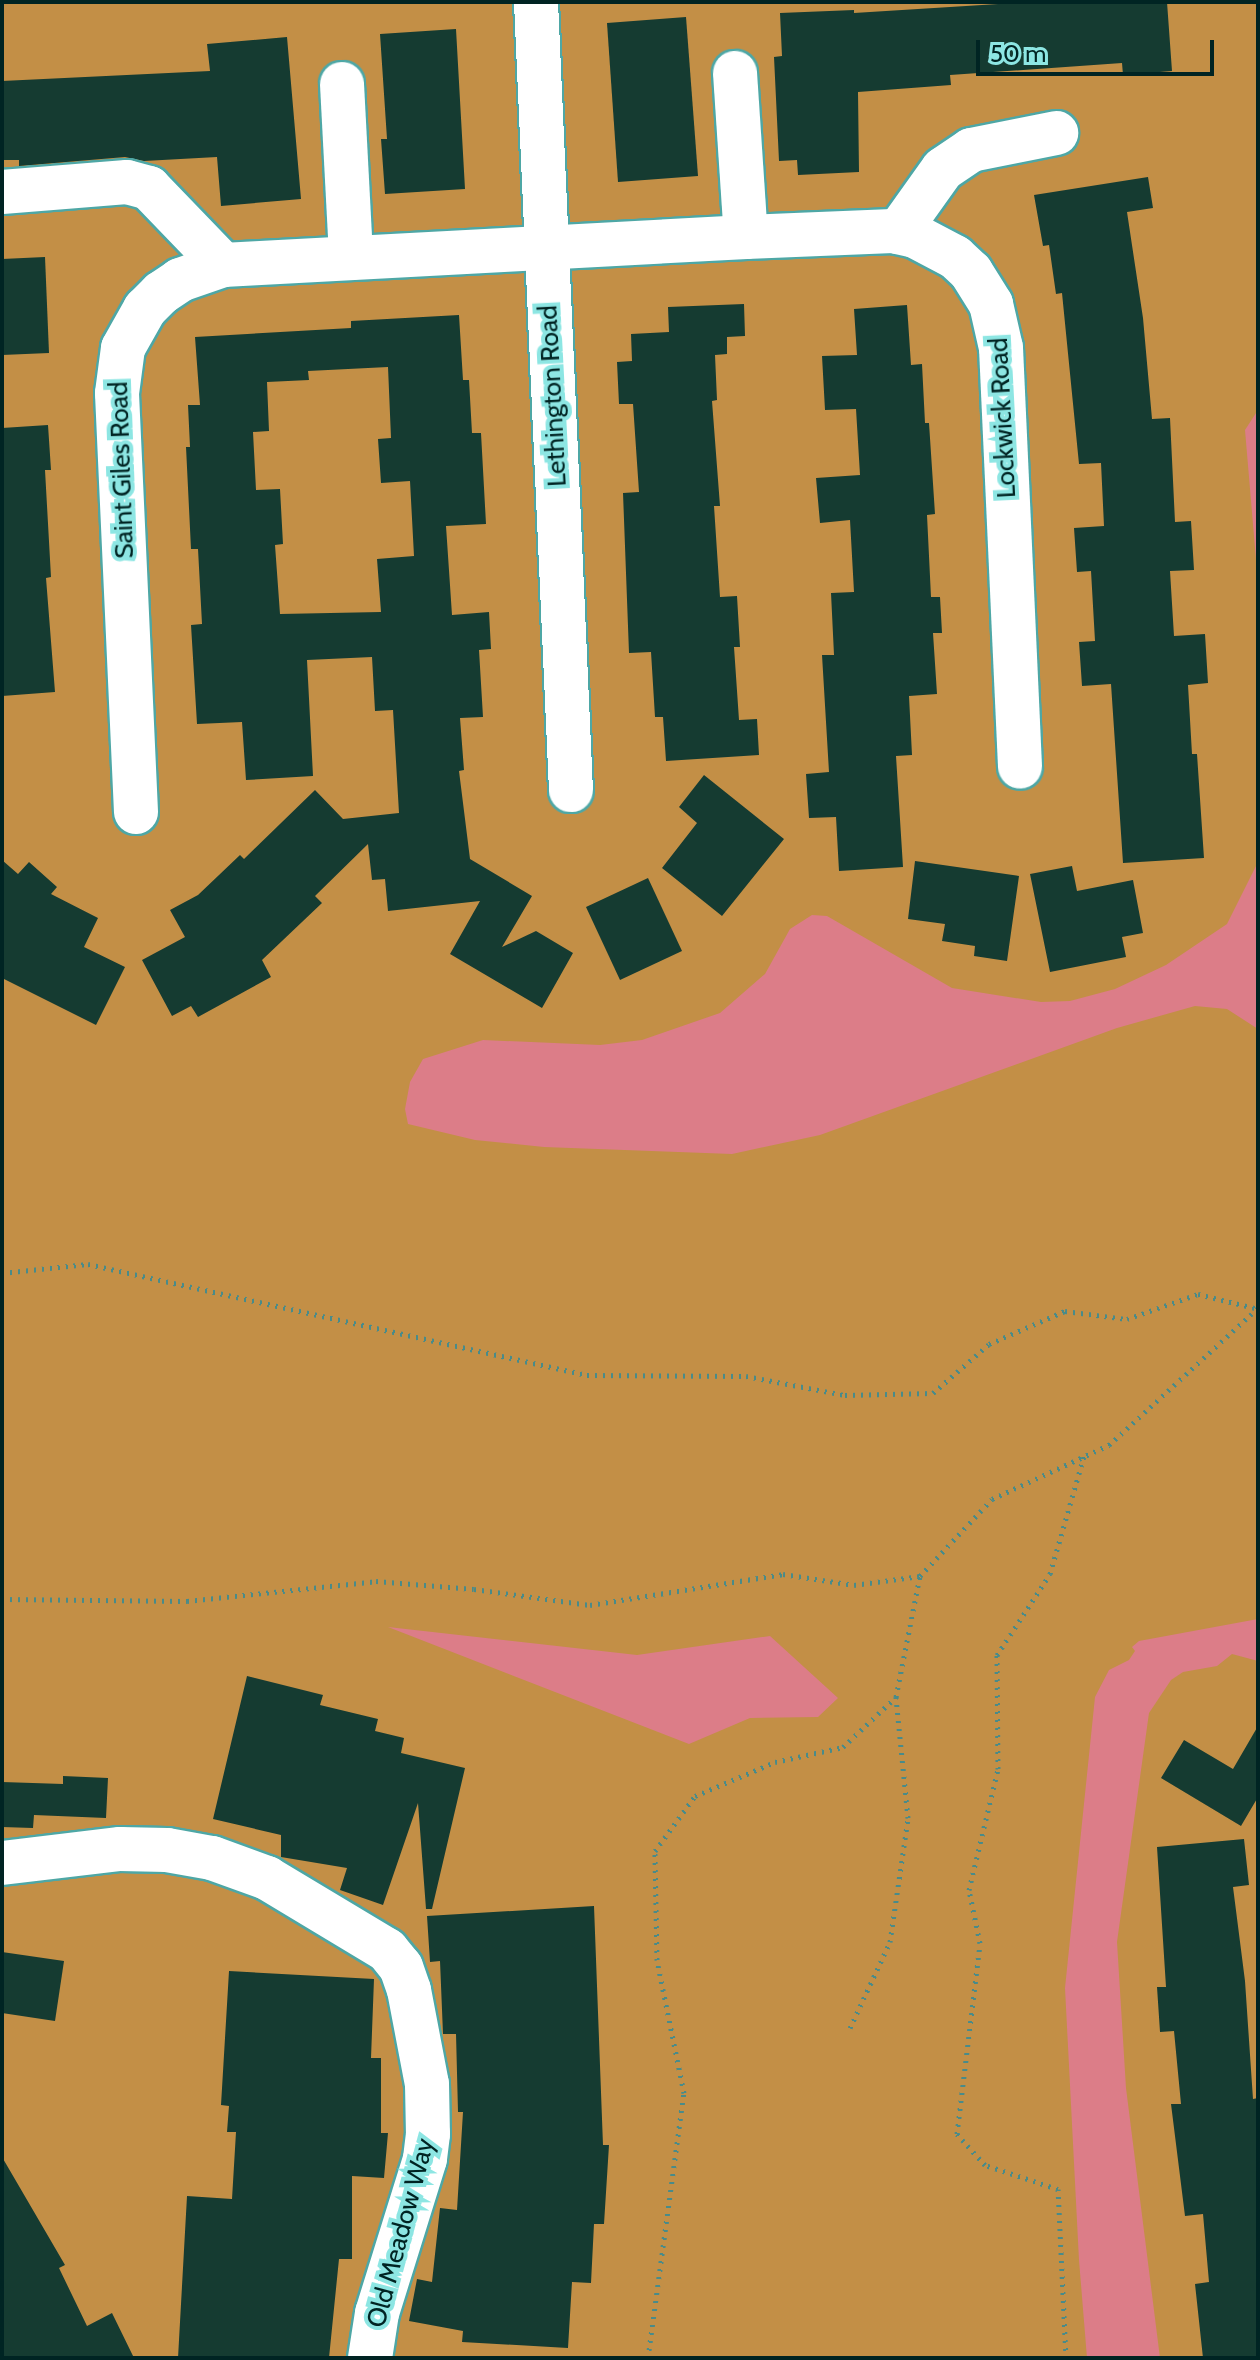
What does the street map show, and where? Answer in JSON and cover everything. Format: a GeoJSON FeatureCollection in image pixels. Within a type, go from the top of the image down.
{"type":"FeatureCollection","features":[{"type":"Feature","properties":{"kind":"street","name":"Lethington Road"},"geometry":{"type":"LineString","coordinates":[[536,2],[571,790]]}},
{"type":"Feature","properties":{"kind":"street"},"geometry":{"type":"LineString","coordinates":[[735,73],[746,237]]}},
{"type":"Feature","properties":{"kind":"street"},"geometry":{"type":"LineString","coordinates":[[342,84],[351,258]]}},
{"type":"Feature","properties":{"kind":"street"},"geometry":{"type":"LineString","coordinates":[[898,232],[936,177],[971,150],[1056,133]]}},
{"type":"Feature","properties":{"kind":"street"},"geometry":{"type":"LineString","coordinates":[[2,192],[127,182],[149,188],[223,265]]}},
{"type":"Feature","properties":{"kind":"street","name":"Lockwick Road"},"geometry":{"type":"LineString","coordinates":[[547,248],[898,232],[936,244],[955,257],[978,283],[991,304],[998,326],[1020,767]]}},
{"type":"Feature","properties":{"kind":"street","name":"Saint Giles Road"},"geometry":{"type":"LineString","coordinates":[[136,812],[118,370],[133,327],[161,293],[180,280],[223,265],[547,248]]}},
{"type":"Feature","properties":{"kind":"street","name":"Old Meadow Way"},"geometry":{"type":"LineString","coordinates":[[2,1863],[120,1849],[167,1850],[212,1858],[267,1878],[387,1950],[401,1967],[409,1990],[427,2084],[428,2134],[425,2159],[377,2313],[370,2358]]}},
{"type":"Feature","properties":{"kind":"path"},"geometry":{"type":"LineString","coordinates":[[2,1273],[88,1264],[587,1375],[746,1376],[845,1395],[933,1393],[989,1344],[1065,1311],[1127,1319],[1198,1294],[1257,1308]]}},
{"type":"Feature","properties":{"kind":"path"},"geometry":{"type":"LineString","coordinates":[[850,2028],[890,1942],[908,1818],[896,1697],[920,1576],[992,1499],[1109,1445],[1257,1308]]}},
{"type":"Feature","properties":{"kind":"path"},"geometry":{"type":"LineString","coordinates":[[1066,2358],[1058,2189],[985,2165],[957,2134],[980,1943],[969,1890],[998,1769],[997,1655],[1050,1574],[1084,1456]]}},
{"type":"Feature","properties":{"kind":"path"},"geometry":{"type":"LineString","coordinates":[[2,1599],[187,1601],[376,1581],[474,1589],[590,1605],[783,1574],[854,1585],[920,1576]]}},
{"type":"Feature","properties":{"kind":"path"},"geometry":{"type":"LineString","coordinates":[[648,2358],[684,2093],[657,1960],[655,1851],[695,1796],[775,1762],[843,1747],[896,1697]]}},
{"type":"Feature","properties":{"kind":"shaded area"},"geometry":{"type":"Polygon","coordinates":[[[2,2],[1258,2],[1258,2358],[2,2358],[2,2]]]}},
{"type":"Feature","properties":{"kind":"shaded area"},"geometry":{"type":"Polygon","coordinates":[[[1258,410],[1258,583],[1245,430],[1258,410]]]}},
{"type":"Feature","properties":{"kind":"shaded area"},"geometry":{"type":"Polygon","coordinates":[[[1258,862],[1258,1029],[1227,1009],[1195,1006],[1117,1028],[820,1135],[732,1154],[544,1147],[475,1140],[408,1124],[405,1109],[410,1082],[423,1059],[483,1040],[600,1045],[642,1040],[720,1013],[765,974],[790,929],[812,915],[827,916],[952,988],[1041,1002],[1070,1001],[1115,989],[1166,965],[1227,924],[1258,862]]]}},
{"type":"Feature","properties":{"kind":"shaded area"},"geometry":{"type":"Polygon","coordinates":[[[1258,1619],[1258,1661],[1232,1654],[1217,1666],[1183,1672],[1171,1680],[1149,1713],[1117,1942],[1126,2088],[1160,2358],[1087,2358],[1065,1988],[1095,1697],[1109,1670],[1129,1660],[1135,1651],[1132,1647],[1139,1641],[1258,1619]]]}},
{"type":"Feature","properties":{"kind":"shaded area"},"geometry":{"type":"Polygon","coordinates":[[[388,1627],[637,1655],[770,1636],[838,1698],[818,1717],[750,1718],[689,1744],[388,1627]]]}},
{"type":"Feature","properties":{"kind":"building"},"geometry":{"type":"Polygon","coordinates":[[[1030,2],[1167,2],[1172,71],[1123,75],[1122,63],[950,75],[951,85],[858,92],[859,172],[798,175],[797,160],[779,161],[774,57],[782,56],[780,13],[854,10],[854,13],[1030,2]]]}},
{"type":"Feature","properties":{"kind":"building"},"geometry":{"type":"Polygon","coordinates":[[[686,17],[698,176],[618,182],[607,23],[686,17]]]}},
{"type":"Feature","properties":{"kind":"building"},"geometry":{"type":"Polygon","coordinates":[[[456,29],[465,189],[385,194],[381,139],[387,139],[380,34],[456,29]]]}},
{"type":"Feature","properties":{"kind":"building"},"geometry":{"type":"Polygon","coordinates":[[[287,37],[301,199],[221,206],[217,157],[144,161],[125,157],[19,166],[19,160],[2,160],[2,81],[210,71],[207,44],[287,37]]]}},
{"type":"Feature","properties":{"kind":"building"},"geometry":{"type":"Polygon","coordinates":[[[1148,177],[1153,208],[1127,212],[1143,318],[1152,419],[1170,418],[1175,522],[1191,521],[1194,570],[1170,571],[1174,636],[1205,634],[1208,683],[1188,685],[1192,754],[1197,754],[1204,858],[1123,863],[1111,684],[1082,686],[1079,642],[1095,641],[1091,571],[1077,572],[1074,528],[1104,526],[1101,463],[1079,464],[1062,293],[1056,294],[1049,245],[1043,246],[1034,195],[1148,177]]]}},
{"type":"Feature","properties":{"kind":"building"},"geometry":{"type":"Polygon","coordinates":[[[45,257],[49,353],[2,355],[2,259],[45,257]]]}},
{"type":"Feature","properties":{"kind":"building"},"geometry":{"type":"Polygon","coordinates":[[[744,304],[745,336],[727,337],[727,354],[715,355],[717,400],[712,401],[720,506],[714,506],[720,597],[737,596],[740,647],[734,647],[739,720],[757,719],[759,755],[666,761],[663,717],[655,717],[651,652],[629,653],[623,493],[639,492],[633,404],[619,404],[617,362],[632,361],[631,334],[669,332],[668,307],[744,304]]]}},
{"type":"Feature","properties":{"kind":"building"},"geometry":{"type":"Polygon","coordinates":[[[907,305],[911,365],[922,364],[925,423],[929,423],[935,514],[927,515],[931,597],[940,597],[942,633],[933,633],[937,694],[909,696],[912,755],[896,756],[903,867],[839,871],[836,817],[809,818],[806,774],[829,772],[822,655],[834,655],[831,593],[854,592],[850,520],[820,523],[816,478],[860,475],[856,409],[825,410],[822,356],[857,355],[854,309],[907,305]]]}},
{"type":"Feature","properties":{"kind":"building"},"geometry":{"type":"Polygon","coordinates":[[[459,315],[463,380],[469,380],[472,433],[481,433],[486,524],[446,526],[452,615],[489,612],[491,649],[479,650],[483,717],[460,718],[464,770],[459,771],[470,859],[532,896],[502,947],[536,931],[573,953],[542,1008],[450,954],[480,901],[388,911],[385,879],[372,880],[368,844],[315,896],[322,903],[262,960],[271,977],[198,1017],[191,1006],[172,1016],[142,960],[185,937],[170,910],[198,895],[240,855],[244,859],[315,790],[343,819],[399,813],[393,710],[375,711],[372,657],[307,660],[313,776],[246,780],[242,722],[197,724],[191,625],[202,624],[198,549],[191,549],[186,447],[190,447],[188,405],[200,405],[195,337],[351,328],[351,321],[459,315]],[[388,367],[308,371],[309,380],[267,382],[269,431],[253,432],[256,490],[280,489],[283,544],[275,545],[280,614],[381,612],[377,559],[414,556],[410,481],[381,483],[378,439],[391,438],[388,367]]]}},
{"type":"Feature","properties":{"kind":"building"},"geometry":{"type":"Polygon","coordinates":[[[48,425],[51,470],[45,470],[51,577],[46,578],[55,692],[2,696],[2,428],[48,425]]]}},
{"type":"Feature","properties":{"kind":"building"},"geometry":{"type":"Polygon","coordinates":[[[704,775],[784,839],[722,916],[662,868],[697,823],[679,807],[704,775]]]}},
{"type":"Feature","properties":{"kind":"building"},"geometry":{"type":"Polygon","coordinates":[[[2,860],[18,874],[29,862],[57,887],[51,894],[98,918],[84,947],[125,967],[96,1025],[2,978],[2,860]]]}},
{"type":"Feature","properties":{"kind":"building"},"geometry":{"type":"Polygon","coordinates":[[[915,861],[1019,876],[1007,961],[974,956],[975,946],[942,941],[945,924],[908,919],[915,861]]]}},
{"type":"Feature","properties":{"kind":"building"},"geometry":{"type":"Polygon","coordinates":[[[1072,866],[1077,891],[1133,880],[1143,933],[1122,937],[1126,957],[1050,972],[1030,874],[1072,866]]]}},
{"type":"Feature","properties":{"kind":"building"},"geometry":{"type":"Polygon","coordinates":[[[648,878],[682,951],[620,980],[586,907],[648,878]]]}},
{"type":"Feature","properties":{"kind":"building"},"geometry":{"type":"Polygon","coordinates":[[[247,1676],[323,1695],[320,1705],[378,1719],[375,1731],[404,1738],[401,1753],[465,1768],[432,1909],[426,1909],[418,1803],[383,1905],[340,1890],[347,1868],[281,1857],[281,1835],[213,1819],[247,1676]]]}},
{"type":"Feature","properties":{"kind":"building"},"geometry":{"type":"Polygon","coordinates":[[[1258,1726],[1258,1797],[1241,1826],[1161,1778],[1184,1740],[1233,1769],[1258,1726]]]}},
{"type":"Feature","properties":{"kind":"building"},"geometry":{"type":"Polygon","coordinates":[[[63,1776],[108,1778],[106,1818],[34,1815],[33,1828],[2,1827],[2,1782],[63,1784],[63,1776]]]}},
{"type":"Feature","properties":{"kind":"building"},"geometry":{"type":"Polygon","coordinates":[[[1244,1839],[1249,1885],[1233,1887],[1245,1981],[1253,2099],[1258,2098],[1258,2358],[1203,2358],[1195,2284],[1209,2282],[1203,2214],[1185,2216],[1171,2104],[1181,2104],[1174,2031],[1160,2032],[1157,1987],[1166,1987],[1157,1847],[1244,1839]]]}},
{"type":"Feature","properties":{"kind":"building"},"geometry":{"type":"Polygon","coordinates":[[[594,1906],[603,2145],[609,2145],[604,2224],[594,2224],[591,2283],[572,2282],[568,2348],[462,2342],[463,2331],[409,2321],[417,2279],[432,2282],[440,2208],[457,2210],[463,2112],[458,2112],[456,2034],[443,2034],[440,1961],[430,1962],[427,1916],[594,1906]]]}},
{"type":"Feature","properties":{"kind":"building"},"geometry":{"type":"Polygon","coordinates":[[[2,1952],[64,1961],[55,2021],[2,2013],[2,1952]]]}},
{"type":"Feature","properties":{"kind":"building"},"geometry":{"type":"Polygon","coordinates":[[[229,1971],[374,1979],[371,2058],[381,2058],[381,2133],[388,2133],[384,2178],[352,2176],[352,2259],[339,2259],[329,2358],[178,2358],[187,2196],[232,2199],[236,2132],[227,2132],[229,2106],[221,2105],[229,1971]]]}},
{"type":"Feature","properties":{"kind":"building"},"geometry":{"type":"Polygon","coordinates":[[[2,2157],[65,2265],[59,2268],[87,2326],[112,2313],[134,2358],[2,2358],[2,2157]]]}}]}
